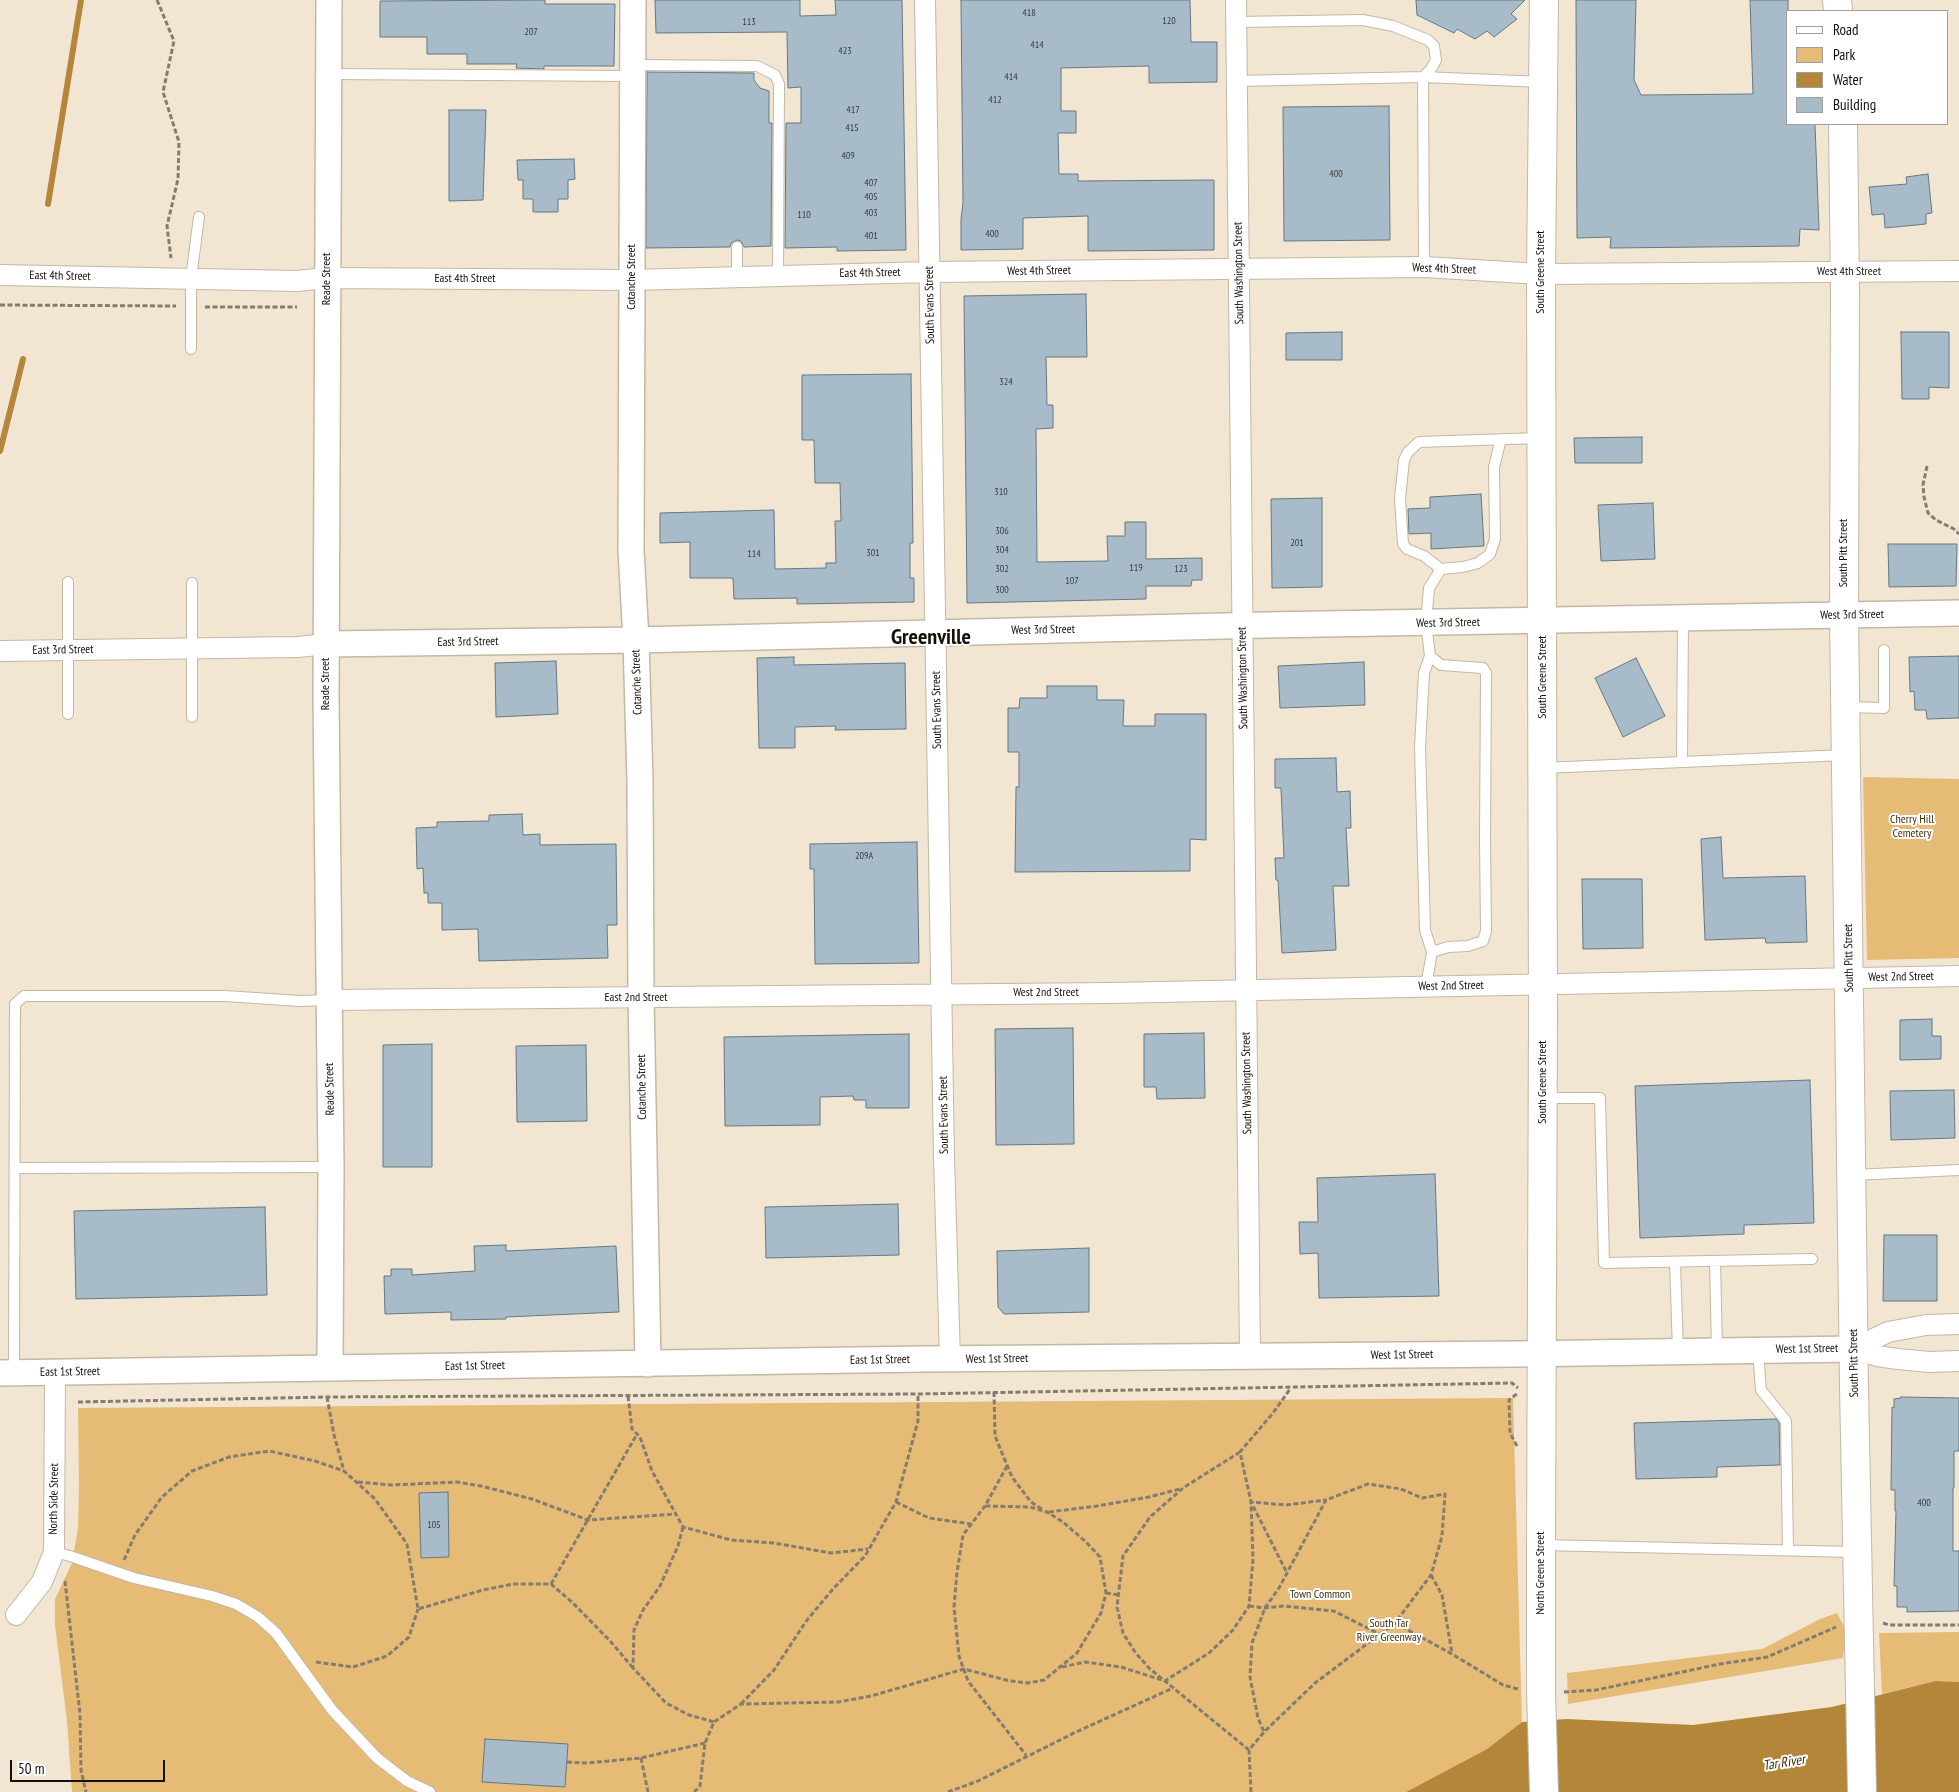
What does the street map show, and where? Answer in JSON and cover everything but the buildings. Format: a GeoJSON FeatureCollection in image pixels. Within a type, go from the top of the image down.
{"type":"FeatureCollection","features":[{"type":"Feature","properties":{"kind":"main road","name":"South Greene Street"},"geometry":{"type":"LineString","coordinates":[[1543,1354],[1541,274],[1544,0]]}},
{"type":"Feature","properties":{"kind":"main road","name":"South Pitt Street"},"geometry":{"type":"LineString","coordinates":[[1842,125],[1845,272],[1844,615],[1856,1552],[1850,1632],[1862,1792]]}},
{"type":"Feature","properties":{"kind":"main road","name":"North Greene Street"},"geometry":{"type":"LineString","coordinates":[[1543,1354],[1541,1545],[1544,1792]]}},
{"type":"Feature","properties":{"kind":"street","name":"Reade Street"},"geometry":{"type":"LineString","coordinates":[[329,0],[326,278],[326,644],[331,1166],[330,1368]]}},
{"type":"Feature","properties":{"kind":"street","name":"Cotanche Street"},"geometry":{"type":"LineString","coordinates":[[633,0],[633,70],[638,100],[632,280],[631,550],[640,781],[641,998],[648,1364]]}},
{"type":"Feature","properties":{"kind":"street","name":"South Evans Street"},"geometry":{"type":"LineString","coordinates":[[925,0],[944,1166],[950,1359]]}},
{"type":"Feature","properties":{"kind":"street","name":"South Washington Street"},"geometry":{"type":"LineString","coordinates":[[1236,0],[1250,1356]]}},
{"type":"Feature","properties":{"kind":"street","name":"West 4th Street"},"geometry":{"type":"LineString","coordinates":[[930,272],[1424,267],[1541,274],[1959,271]]}},
{"type":"Feature","properties":{"kind":"street","name":"East 4th Street"},"geometry":{"type":"LineString","coordinates":[[0,275],[192,269],[297,281],[326,278],[632,280],[930,272]]}},
{"type":"Feature","properties":{"kind":"street","name":"West 3rd Street"},"geometry":{"type":"LineString","coordinates":[[936,633],[1959,613]]}},
{"type":"Feature","properties":{"kind":"street","name":"East 3rd Street"},"geometry":{"type":"LineString","coordinates":[[0,651],[936,633]]}},
{"type":"Feature","properties":{"kind":"street","name":"West 2nd Street"},"geometry":{"type":"LineString","coordinates":[[942,994],[1426,987],[1959,976]]}},
{"type":"Feature","properties":{"kind":"street","name":"East 2nd Street"},"geometry":{"type":"LineString","coordinates":[[329,1000],[942,994]]}},
{"type":"Feature","properties":{"kind":"street"},"geometry":{"type":"LineString","coordinates":[[1853,1349],[1888,1332],[1926,1325],[1959,1324]]}},
{"type":"Feature","properties":{"kind":"street","name":"West 1st Street"},"geometry":{"type":"LineString","coordinates":[[950,1359],[1543,1354],[1853,1349]]}},
{"type":"Feature","properties":{"kind":"street"},"geometry":{"type":"LineString","coordinates":[[1853,1349],[1877,1356],[1898,1359],[1929,1362],[1959,1361]]}},
{"type":"Feature","properties":{"kind":"street","name":"East 1st Street"},"geometry":{"type":"LineString","coordinates":[[7,1373],[950,1359]]}},
{"type":"Feature","properties":{"kind":"street","name":"North Side Street"},"geometry":{"type":"LineString","coordinates":[[16,1615],[62,1554],[55,1372]]}},
{"type":"Feature","properties":{"kind":"lane"},"geometry":{"type":"LineString","coordinates":[[1236,22],[1363,20],[1393,26],[1428,40],[1434,46],[1436,60],[1432,69],[1423,77],[1424,267]]}},
{"type":"Feature","properties":{"kind":"lane"},"geometry":{"type":"LineString","coordinates":[[328,74],[633,70],[757,66],[775,75],[779,84],[778,275]]}},
{"type":"Feature","properties":{"kind":"lane"},"geometry":{"type":"LineString","coordinates":[[1236,81],[1423,77],[1544,82]]}},
{"type":"Feature","properties":{"kind":"lane"},"geometry":{"type":"LineString","coordinates":[[192,349],[192,269],[199,217]]}},
{"type":"Feature","properties":{"kind":"lane"},"geometry":{"type":"LineString","coordinates":[[737,247],[737,276]]}},
{"type":"Feature","properties":{"kind":"lane"},"geometry":{"type":"LineString","coordinates":[[1501,439],[1494,466],[1495,539],[1490,554],[1478,563],[1442,569],[1424,556],[1406,549],[1403,544],[1400,498],[1404,460],[1419,442],[1501,439],[1542,438]]}},
{"type":"Feature","properties":{"kind":"lane"},"geometry":{"type":"LineString","coordinates":[[1426,987],[1432,952],[1425,930],[1420,747],[1424,673],[1430,656],[1426,623],[1429,588],[1442,569]]}},
{"type":"Feature","properties":{"kind":"lane"},"geometry":{"type":"LineString","coordinates":[[68,582],[68,714]]}},
{"type":"Feature","properties":{"kind":"lane"},"geometry":{"type":"LineString","coordinates":[[192,583],[192,717]]}},
{"type":"Feature","properties":{"kind":"lane"},"geometry":{"type":"LineString","coordinates":[[1682,762],[1683,618]]}},
{"type":"Feature","properties":{"kind":"lane"},"geometry":{"type":"LineString","coordinates":[[1845,707],[1884,708],[1884,650]]}},
{"type":"Feature","properties":{"kind":"lane"},"geometry":{"type":"LineString","coordinates":[[1430,656],[1441,665],[1483,668],[1488,679],[1484,840],[1486,931],[1483,941],[1468,946],[1448,947],[1432,952]]}},
{"type":"Feature","properties":{"kind":"lane"},"geometry":{"type":"LineString","coordinates":[[1543,768],[1846,755]]}},
{"type":"Feature","properties":{"kind":"lane"},"geometry":{"type":"LineString","coordinates":[[7,1373],[15,1168],[14,1004],[24,996],[225,996],[300,1001],[329,1000]]}},
{"type":"Feature","properties":{"kind":"lane"},"geometry":{"type":"LineString","coordinates":[[1543,1098],[1600,1098],[1604,1263],[1812,1259]]}},
{"type":"Feature","properties":{"kind":"lane"},"geometry":{"type":"LineString","coordinates":[[15,1168],[331,1166]]}},
{"type":"Feature","properties":{"kind":"lane"},"geometry":{"type":"LineString","coordinates":[[1852,1175],[1959,1170]]}},
{"type":"Feature","properties":{"kind":"lane"},"geometry":{"type":"LineString","coordinates":[[1715,1261],[1717,1351]]}},
{"type":"Feature","properties":{"kind":"lane"},"geometry":{"type":"LineString","coordinates":[[1674,1262],[1678,1352]]}},
{"type":"Feature","properties":{"kind":"lane"},"geometry":{"type":"LineString","coordinates":[[1758,1350],[1762,1390],[1786,1421],[1788,1550]]}},
{"type":"Feature","properties":{"kind":"lane"},"geometry":{"type":"LineString","coordinates":[[1541,1545],[1856,1552]]}},
{"type":"Feature","properties":{"kind":"lane"},"geometry":{"type":"LineString","coordinates":[[62,1554],[134,1578],[212,1596],[236,1604],[258,1616],[276,1632],[332,1710],[377,1758],[407,1781],[430,1792]]}},
{"type":"Feature","properties":{"kind":"path"},"geometry":{"type":"LineString","coordinates":[[158,0],[174,41],[163,92],[179,142],[178,179],[167,226],[172,261],[192,269]]}},
{"type":"Feature","properties":{"kind":"path"},"geometry":{"type":"LineString","coordinates":[[0,305],[297,307]]}},
{"type":"Feature","properties":{"kind":"path"},"geometry":{"type":"LineString","coordinates":[[1926,466],[1923,485],[1928,513],[1959,534]]}},
{"type":"Feature","properties":{"kind":"path"},"geometry":{"type":"LineString","coordinates":[[78,1402],[327,1397],[918,1394],[1512,1383],[1522,1391],[1509,1400],[1510,1433],[1518,1450]]}},
{"type":"Feature","properties":{"kind":"path"},"geometry":{"type":"LineString","coordinates":[[1249,1750],[1149,1668],[1135,1652],[1123,1633],[1117,1607],[1123,1556],[1150,1517],[1183,1488],[1240,1452],[1273,1413],[1290,1388]]}},
{"type":"Feature","properties":{"kind":"path"},"geometry":{"type":"LineString","coordinates":[[742,1704],[838,1702],[871,1696],[964,1669],[1010,1681],[1028,1683],[1044,1680],[1077,1653],[1101,1613],[1106,1593],[1100,1557],[1063,1522],[1032,1502],[1012,1476],[995,1436],[994,1392]]}},
{"type":"Feature","properties":{"kind":"path"},"geometry":{"type":"LineString","coordinates":[[694,1792],[700,1786],[705,1742],[714,1722],[742,1704],[774,1670],[807,1620],[833,1589],[865,1556],[896,1502],[918,1421],[918,1394]]}},
{"type":"Feature","properties":{"kind":"path"},"geometry":{"type":"LineString","coordinates":[[628,1396],[632,1429],[640,1437],[652,1471],[683,1527],[675,1554],[660,1586],[643,1610],[634,1630],[633,1668]]}},
{"type":"Feature","properties":{"kind":"path"},"geometry":{"type":"LineString","coordinates":[[327,1397],[334,1436],[344,1471]]}},
{"type":"Feature","properties":{"kind":"path"},"geometry":{"type":"LineString","coordinates":[[551,1584],[637,1434]]}},
{"type":"Feature","properties":{"kind":"path"},"geometry":{"type":"LineString","coordinates":[[119,1572],[135,1535],[162,1497],[192,1471],[229,1457],[269,1451],[315,1461],[344,1471],[375,1499],[406,1544],[418,1609],[409,1637],[387,1656],[353,1667],[322,1663],[292,1656]]}},
{"type":"Feature","properties":{"kind":"path"},"geometry":{"type":"LineString","coordinates":[[1166,1681],[1209,1653],[1233,1630],[1249,1606],[1253,1559],[1251,1502],[1240,1452]]}},
{"type":"Feature","properties":{"kind":"path"},"geometry":{"type":"LineString","coordinates":[[1007,1466],[985,1506],[963,1536],[954,1607],[959,1656],[968,1681],[1026,1755]]}},
{"type":"Feature","properties":{"kind":"path"},"geometry":{"type":"LineString","coordinates":[[357,1482],[392,1485],[456,1482],[481,1486],[532,1499],[588,1520],[676,1514]]}},
{"type":"Feature","properties":{"kind":"path"},"geometry":{"type":"LineString","coordinates":[[1251,1502],[1286,1505],[1326,1500],[1368,1484],[1401,1489],[1422,1498],[1445,1494],[1442,1536],[1431,1574],[1395,1623],[1315,1683],[1264,1732],[1249,1750],[1251,1792]]}},
{"type":"Feature","properties":{"kind":"path"},"geometry":{"type":"LineString","coordinates":[[985,1506],[1030,1506],[1047,1512],[1132,1500],[1183,1488]]}},
{"type":"Feature","properties":{"kind":"path"},"geometry":{"type":"LineString","coordinates":[[1264,1732],[1258,1718],[1250,1677],[1252,1642],[1265,1608],[1279,1588],[1326,1500]]}},
{"type":"Feature","properties":{"kind":"path"},"geometry":{"type":"LineString","coordinates":[[896,1502],[929,1518],[972,1524]]}},
{"type":"Feature","properties":{"kind":"path"},"geometry":{"type":"LineString","coordinates":[[1251,1502],[1287,1572]]}},
{"type":"Feature","properties":{"kind":"path"},"geometry":{"type":"LineString","coordinates":[[683,1527],[730,1540],[774,1543],[831,1553],[869,1549]]}},
{"type":"Feature","properties":{"kind":"path"},"geometry":{"type":"LineString","coordinates":[[62,1554],[80,1714],[82,1770],[86,1792]]}},
{"type":"Feature","properties":{"kind":"path"},"geometry":{"type":"LineString","coordinates":[[1431,1574],[1442,1595],[1452,1654]]}},
{"type":"Feature","properties":{"kind":"path"},"geometry":{"type":"LineString","coordinates":[[418,1609],[483,1590],[513,1584],[551,1584],[592,1622],[666,1703],[689,1715],[714,1722]]}},
{"type":"Feature","properties":{"kind":"path"},"geometry":{"type":"LineString","coordinates":[[1106,1593],[1119,1595]]}},
{"type":"Feature","properties":{"kind":"path"},"geometry":{"type":"LineString","coordinates":[[1249,1606],[1265,1608],[1283,1606],[1334,1611],[1380,1634]]}},
{"type":"Feature","properties":{"kind":"path"},"geometry":{"type":"LineString","coordinates":[[1880,1621],[1889,1625],[1959,1625]]}},
{"type":"Feature","properties":{"kind":"path"},"geometry":{"type":"LineString","coordinates":[[1395,1623],[1503,1685],[1544,1692],[1596,1690],[1720,1664],[1767,1657],[1850,1632]]}},
{"type":"Feature","properties":{"kind":"path"},"geometry":{"type":"LineString","coordinates":[[1061,1668],[1085,1662],[1121,1667],[1166,1681]]}},
{"type":"Feature","properties":{"kind":"path"},"geometry":{"type":"LineString","coordinates":[[948,1792],[978,1782],[1026,1755],[1173,1688]]}},
{"type":"Feature","properties":{"kind":"path"},"geometry":{"type":"LineString","coordinates":[[567,1762],[587,1763],[640,1758],[705,1742]]}},
{"type":"Feature","properties":{"kind":"path"},"geometry":{"type":"LineString","coordinates":[[640,1758],[648,1792]]}},
{"type":"Feature","properties":{"kind":"green space","name":"Cherry Hill Cemetery"},"geometry":{"type":"Polygon","coordinates":[[[1863,777],[1959,779],[1959,958],[1867,960],[1863,777]]]}},
{"type":"Feature","properties":{"kind":"green space","name":"Town Common"},"geometry":{"type":"Polygon","coordinates":[[[1513,1398],[1522,1722],[1487,1749],[1406,1792],[72,1792],[67,1721],[55,1625],[55,1599],[72,1563],[78,1528],[78,1408],[1513,1398]]]}},
{"type":"Feature","properties":{"kind":"green space"},"geometry":{"type":"Polygon","coordinates":[[[1837,1613],[1847,1631],[1843,1658],[1568,1704],[1567,1673],[1762,1649],[1820,1619],[1837,1613]]]}},
{"type":"Feature","properties":{"kind":"green space"},"geometry":{"type":"Polygon","coordinates":[[[1959,1632],[1959,1682],[1935,1681],[1882,1694],[1879,1633],[1959,1632]]]}},
{"type":"Feature","properties":{"kind":"water","name":"Tar River"},"geometry":{"type":"Polygon","coordinates":[[[1935,1681],[1959,1682],[1959,1792],[1406,1792],[1487,1749],[1522,1722],[1567,1719],[1693,1725],[1832,1707],[1935,1681]]]}},
{"type":"Feature","properties":{"kind":"waterway"},"geometry":{"type":"LineString","coordinates":[[48,204],[81,0]]}},
{"type":"Feature","properties":{"kind":"waterway"},"geometry":{"type":"LineString","coordinates":[[0,451],[23,359]]}},
{"type":"Feature","properties":{"kind":"district","name":"Greenville"},"geometry":{"type":"Point","coordinates":[931,638]}},
{"type":"Feature","properties":{"kind":"park label","name":"South Tar River Greenway"},"geometry":{"type":"Point","coordinates":[1389,1631]}}]}
